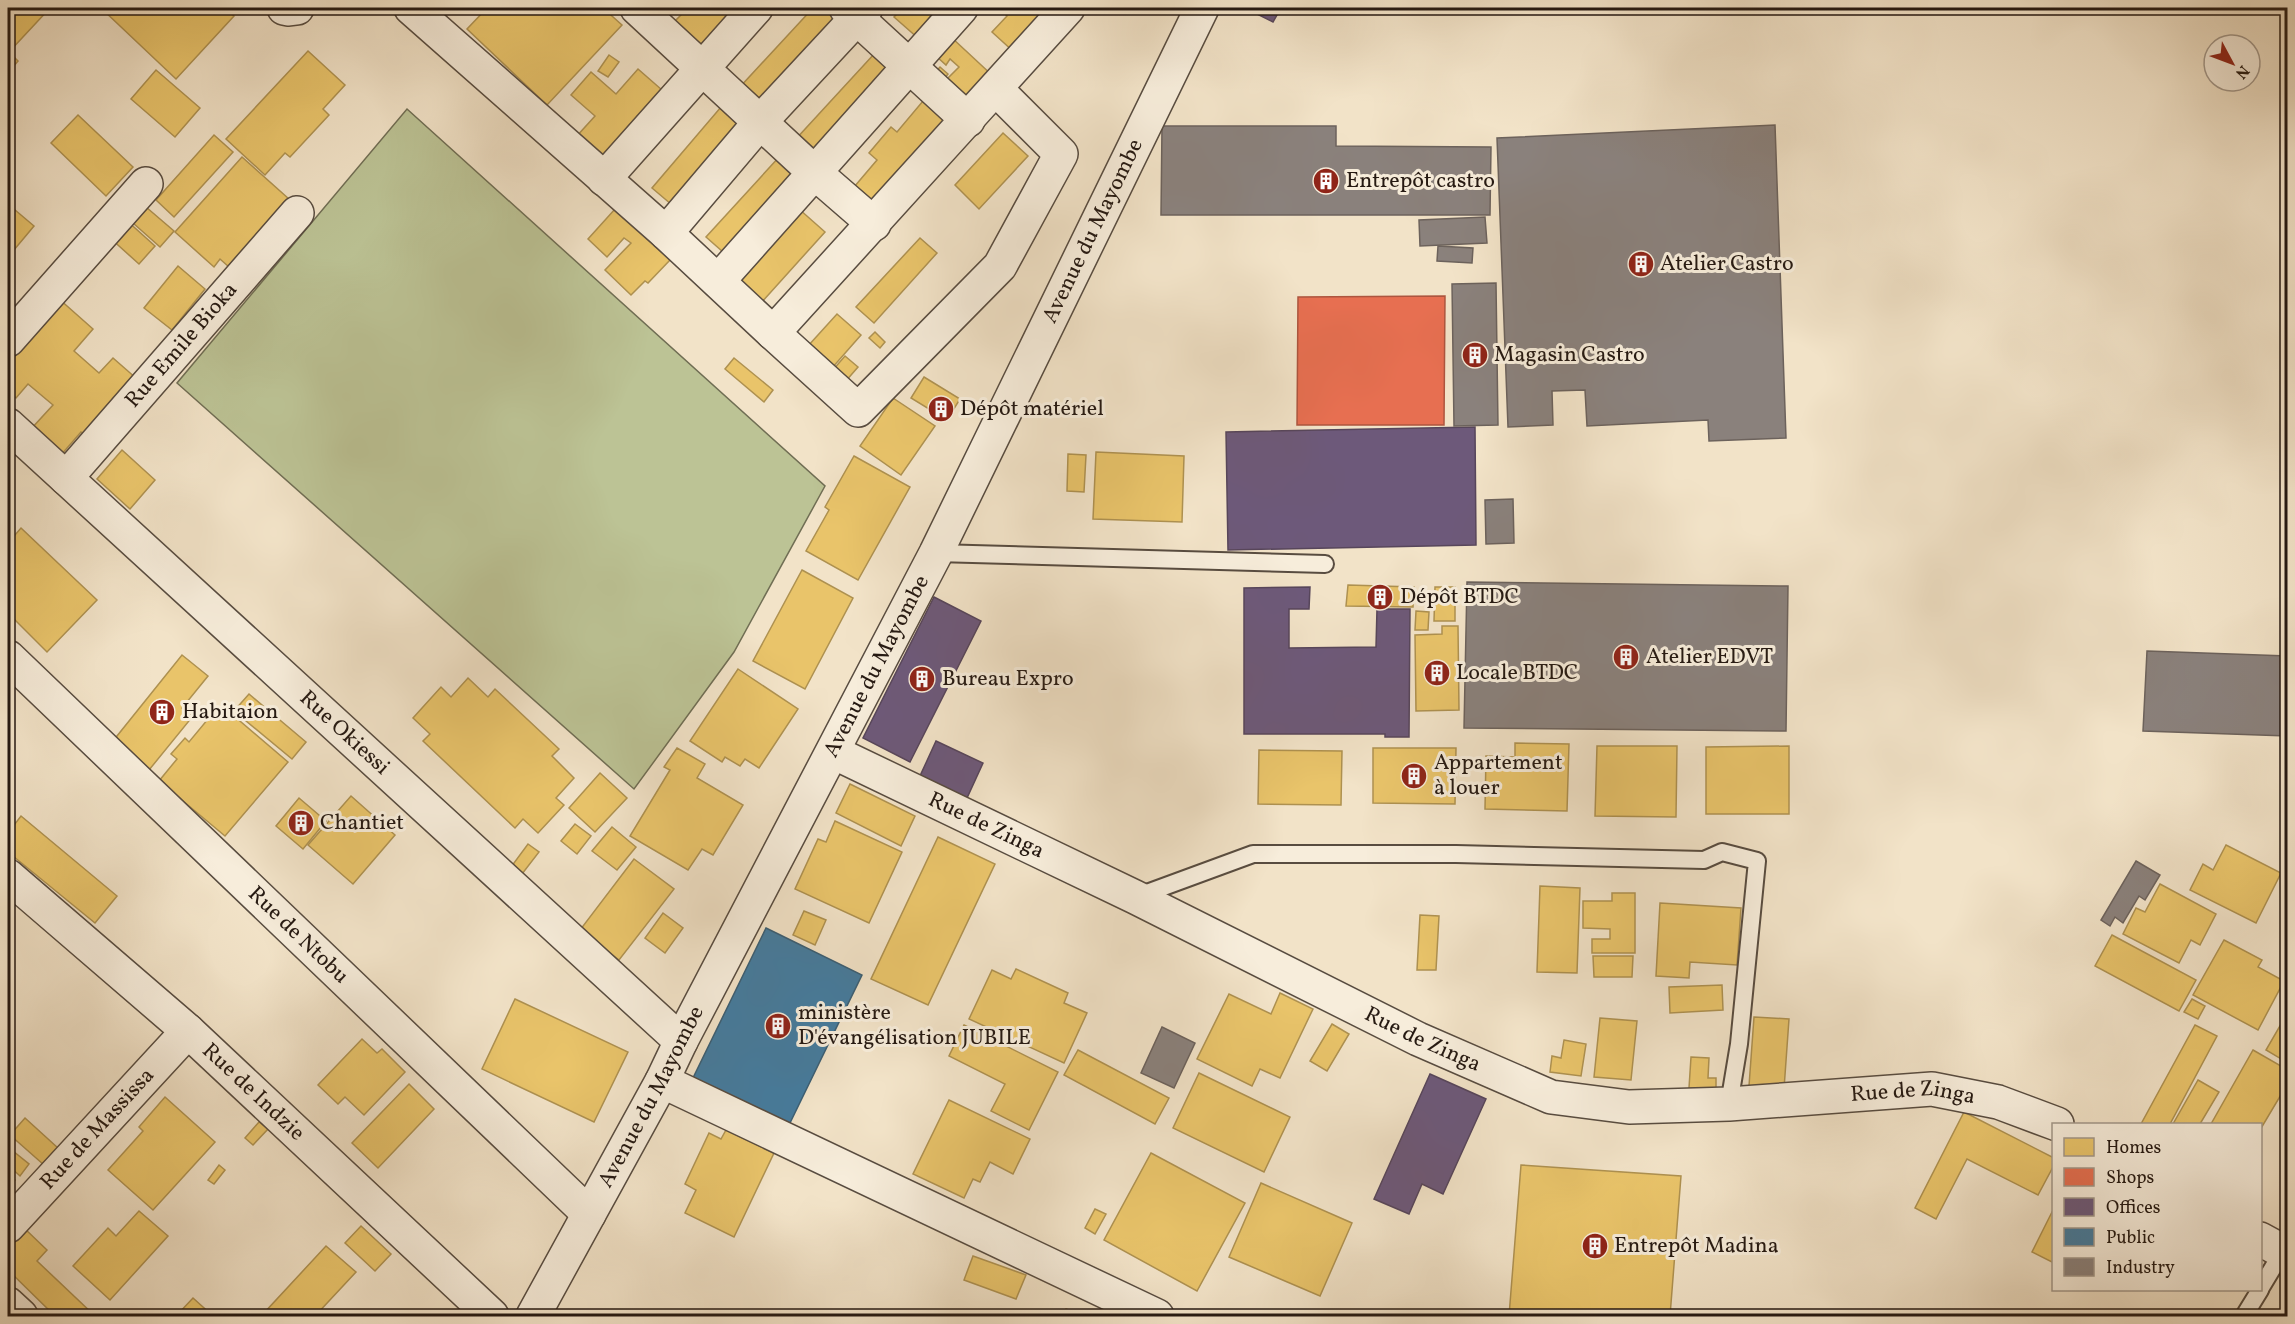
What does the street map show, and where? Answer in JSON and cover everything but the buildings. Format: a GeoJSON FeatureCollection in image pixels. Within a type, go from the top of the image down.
{"type":"FeatureCollection","features":[{"type":"Feature","properties":{"kind":"street"},"geometry":{"type":"LineString","coordinates":[[284,8],[297,8]]}},
{"type":"Feature","properties":{"kind":"street"},"geometry":{"type":"LineString","coordinates":[[411,8],[666,233],[858,410],[1000,266],[1061,154],[996,90]]}},
{"type":"Feature","properties":{"kind":"street"},"geometry":{"type":"LineString","coordinates":[[637,8],[814,172],[874,224]]}},
{"type":"Feature","properties":{"kind":"street"},"geometry":{"type":"LineString","coordinates":[[604,179],[756,8]]}},
{"type":"Feature","properties":{"kind":"street"},"geometry":{"type":"LineString","coordinates":[[718,281],[961,8]]}},
{"type":"Feature","properties":{"kind":"street"},"geometry":{"type":"LineString","coordinates":[[773,333],[1068,8]]}},
{"type":"Feature","properties":{"kind":"street","name":"Avenue du Mayombe"},"geometry":{"type":"LineString","coordinates":[[533,1317],[662,1082],[681,1041],[936,554],[1202,8]]}},
{"type":"Feature","properties":{"kind":"street"},"geometry":{"type":"LineString","coordinates":[[666,233],[856,11],[908,67],[968,120]]}},
{"type":"Feature","properties":{"kind":"street"},"geometry":{"type":"LineString","coordinates":[[8,340],[146,184]]}},
{"type":"Feature","properties":{"kind":"street","name":"Rue Emile Bioka"},"geometry":{"type":"LineString","coordinates":[[66,478],[297,213]]}},
{"type":"Feature","properties":{"kind":"street","name":"Rue Okiessi"},"geometry":{"type":"LineString","coordinates":[[8,424],[681,1041]]}},
{"type":"Feature","properties":{"kind":"street","name":"Rue de Ntobu"},"geometry":{"type":"LineString","coordinates":[[8,657],[589,1214]]}},
{"type":"Feature","properties":{"kind":"street","name":"Rue de Zinga"},"geometry":{"type":"LineString","coordinates":[[833,752],[1136,897],[1418,1039],[1551,1097],[1629,1107],[1729,1104],[1932,1089],[1998,1102],[2052,1123]]}},
{"type":"Feature","properties":{"kind":"street","name":"Rue de Indzie"},"geometry":{"type":"LineString","coordinates":[[8,876],[188,1031],[492,1317]]}},
{"type":"Feature","properties":{"kind":"street","name":"Rue de Massissa"},"geometry":{"type":"LineString","coordinates":[[8,1226],[188,1031]]}},
{"type":"Feature","properties":{"kind":"street"},"geometry":{"type":"LineString","coordinates":[[662,1082],[1157,1317]]}},
{"type":"Feature","properties":{"kind":"street"},"geometry":{"type":"LineString","coordinates":[[8,1304],[21,1317]]}},
{"type":"Feature","properties":{"kind":"lane"},"geometry":{"type":"LineString","coordinates":[[936,554],[1325,564]]}},
{"type":"Feature","properties":{"kind":"lane"},"geometry":{"type":"LineString","coordinates":[[1136,897],[1253,854],[1468,855],[1704,860],[1722,852],[1757,861],[1739,1044],[1729,1104]]}},
{"type":"Feature","properties":{"kind":"lane"},"geometry":{"type":"LineString","coordinates":[[2262,1284],[2277,1245]]}},
{"type":"Feature","properties":{"kind":"lane"},"geometry":{"type":"LineString","coordinates":[[2244,1317],[2259,1291]]}},
{"type":"Feature","properties":{"kind":"green space"},"geometry":{"type":"Polygon","coordinates":[[[407,109],[825,486],[734,652],[634,789],[177,383],[407,109]]]}},
{"type":"Feature","properties":{"kind":"place","name":"Entrepôt castro"},"geometry":{"type":"Point","coordinates":[1326,181]}},
{"type":"Feature","properties":{"kind":"place","name":"Atelier Castro"},"geometry":{"type":"Point","coordinates":[1641,264]}},
{"type":"Feature","properties":{"kind":"place","name":"Magasin Castro"},"geometry":{"type":"Point","coordinates":[1475,355]}},
{"type":"Feature","properties":{"kind":"place","name":"Dépôt matériel"},"geometry":{"type":"Point","coordinates":[941,409]}},
{"type":"Feature","properties":{"kind":"place","name":"Dépôt BTDC"},"geometry":{"type":"Point","coordinates":[1380,597]}},
{"type":"Feature","properties":{"kind":"place","name":"Atelier EDVT"},"geometry":{"type":"Point","coordinates":[1626,657]}},
{"type":"Feature","properties":{"kind":"place","name":"Locale BTDC"},"geometry":{"type":"Point","coordinates":[1437,673]}},
{"type":"Feature","properties":{"kind":"place","name":"Bureau Expro"},"geometry":{"type":"Point","coordinates":[922,679]}},
{"type":"Feature","properties":{"kind":"place","name":"Habitaion"},"geometry":{"type":"Point","coordinates":[162,712]}},
{"type":"Feature","properties":{"kind":"place","name":"Appartement à louer"},"geometry":{"type":"Point","coordinates":[1414,776]}},
{"type":"Feature","properties":{"kind":"place","name":"Chantiet"},"geometry":{"type":"Point","coordinates":[301,823]}},
{"type":"Feature","properties":{"kind":"place","name":"ministère D'évangélisation JUBILE"},"geometry":{"type":"Point","coordinates":[778,1026]}},
{"type":"Feature","properties":{"kind":"place","name":"Entrepôt Madina"},"geometry":{"type":"Point","coordinates":[1595,1246]}}]}
